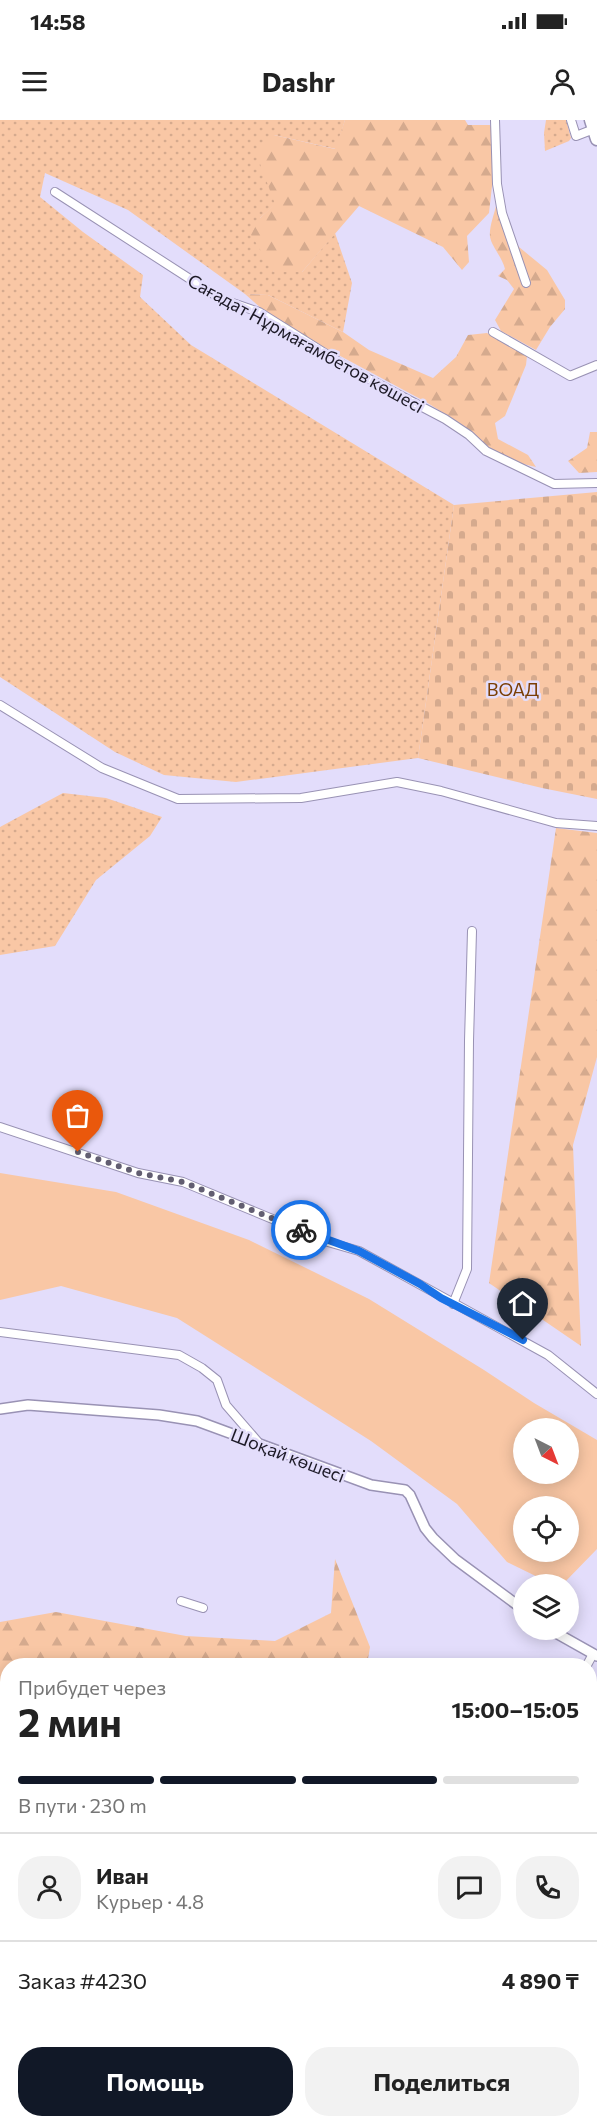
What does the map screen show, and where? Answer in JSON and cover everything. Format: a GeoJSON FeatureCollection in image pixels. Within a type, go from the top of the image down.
{"type":"FeatureCollection","features":[{"type":"Feature","properties":{"kind":"street"},"geometry":{"type":"LineString","coordinates":[[495,120],[496,184],[502,213],[526,283]]}},
{"type":"Feature","properties":{"kind":"street"},"geometry":{"type":"LineString","coordinates":[[571,120],[576,136],[594,129]]}},
{"type":"Feature","properties":{"kind":"street","name":"Сағадат Нұрмағамбетов көшесі"},"geometry":{"type":"LineString","coordinates":[[55,192],[221,299],[259,312],[350,369],[445,420],[469,435],[486,451],[554,484],[597,483]]}},
{"type":"Feature","properties":{"kind":"street"},"geometry":{"type":"LineString","coordinates":[[493,332],[570,376],[597,365]]}},
{"type":"Feature","properties":{"kind":"street"},"geometry":{"type":"LineString","coordinates":[[0,705],[102,768],[178,799],[301,798],[397,782],[445,792],[556,823],[597,826]]}},
{"type":"Feature","properties":{"kind":"street"},"geometry":{"type":"LineString","coordinates":[[453,1304],[467,1269],[472,931]]}},
{"type":"Feature","properties":{"kind":"street"},"geometry":{"type":"LineString","coordinates":[[0,1127],[138,1173],[183,1182],[328,1242],[359,1251],[548,1354],[597,1394]]}},
{"type":"Feature","properties":{"kind":"street"},"geometry":{"type":"LineString","coordinates":[[0,1332],[179,1355],[217,1380],[226,1405],[259,1443]]}},
{"type":"Feature","properties":{"kind":"street","name":"Шоқай көшесі"},"geometry":{"type":"LineString","coordinates":[[0,1409],[28,1406],[159,1415],[197,1421],[371,1485],[405,1490],[410,1494],[425,1528],[433,1538],[455,1559],[513,1602]]}},
{"type":"Feature","properties":{"kind":"street"},"geometry":{"type":"LineString","coordinates":[[181,1601],[203,1608]]}},
{"type":"Feature","properties":{"kind":"street"},"geometry":{"type":"LineString","coordinates":[[568,1640],[595,1655]]}},
{"type":"Feature","properties":{"kind":"green space"},"geometry":{"type":"Polygon","coordinates":[[[0,120],[345,120],[336,149],[274,135],[276,204],[260,218],[274,272],[302,272],[335,233],[352,283],[343,332],[268,295],[245,294],[128,210],[45,173],[40,197],[83,232],[143,275],[140,297],[191,345],[454,505],[418,758],[236,782],[164,775],[115,752],[0,677],[0,120]]]}},
{"type":"Feature","properties":{"kind":"green space"},"geometry":{"type":"Polygon","coordinates":[[[345,120],[465,120],[468,125],[490,125],[497,141],[489,213],[467,236],[469,262],[462,270],[443,247],[359,206],[302,272],[274,272],[251,235],[260,218],[275,204],[256,153],[274,135],[335,149],[345,120]]]}},
{"type":"Feature","properties":{"kind":"green space"},"geometry":{"type":"Polygon","coordinates":[[[546,120],[566,120],[571,138],[569,141],[545,151],[546,120]]]}},
{"type":"Feature","properties":{"kind":"green space"},"geometry":{"type":"Polygon","coordinates":[[[496,206],[519,247],[547,270],[565,300],[565,309],[550,327],[536,350],[501,331],[495,320],[514,289],[507,280],[498,276],[505,269],[490,237],[496,206]]]}},
{"type":"Feature","properties":{"kind":"green space"},"geometry":{"type":"Polygon","coordinates":[[[245,294],[268,295],[343,332],[369,350],[433,378],[456,357],[468,335],[487,333],[527,356],[526,365],[505,416],[495,423],[498,439],[528,455],[536,467],[510,461],[485,449],[464,426],[426,402],[303,336],[269,315],[245,294]]]}},
{"type":"Feature","properties":{"kind":"green space"},"geometry":{"type":"Polygon","coordinates":[[[590,432],[597,432],[597,472],[579,473],[568,461],[587,448],[590,432]]]}},
{"type":"Feature","properties":{"kind":"green space","name":"ВОАД"},"geometry":{"type":"Polygon","coordinates":[[[597,492],[597,799],[418,758],[454,505],[597,492]]]}},
{"type":"Feature","properties":{"kind":"green space"},"geometry":{"type":"Polygon","coordinates":[[[63,793],[106,798],[162,817],[150,836],[96,880],[55,946],[0,955],[0,827],[63,793]]]}},
{"type":"Feature","properties":{"kind":"green space"},"geometry":{"type":"Polygon","coordinates":[[[556,828],[597,833],[597,1057],[573,1145],[581,1346],[489,1283],[556,828]]]}},
{"type":"Feature","properties":{"kind":"green space"},"geometry":{"type":"Polygon","coordinates":[[[0,1173],[116,1192],[249,1240],[369,1299],[560,1418],[513,1418],[513,1484],[579,1484],[579,1429],[597,1440],[597,1549],[573,1574],[532,1574],[507,1562],[457,1504],[371,1441],[177,1318],[61,1286],[0,1300],[0,1173]]]}},
{"type":"Feature","properties":{"kind":"green space"},"geometry":{"type":"Polygon","coordinates":[[[335,1559],[370,1647],[368,1658],[0,1658],[0,1622],[56,1612],[186,1636],[275,1641],[331,1613],[335,1559]]]}},
{"type":"Feature","properties":{"kind":"way so far"},"geometry":{"type":"LineString","coordinates":[[78,1152],[138,1173],[183,1182],[301,1230]]}},
{"type":"Feature","properties":{"kind":"route"},"geometry":{"type":"LineString","coordinates":[[301,1230],[328,1242],[359,1251],[441,1298],[523,1340]]}}]}
